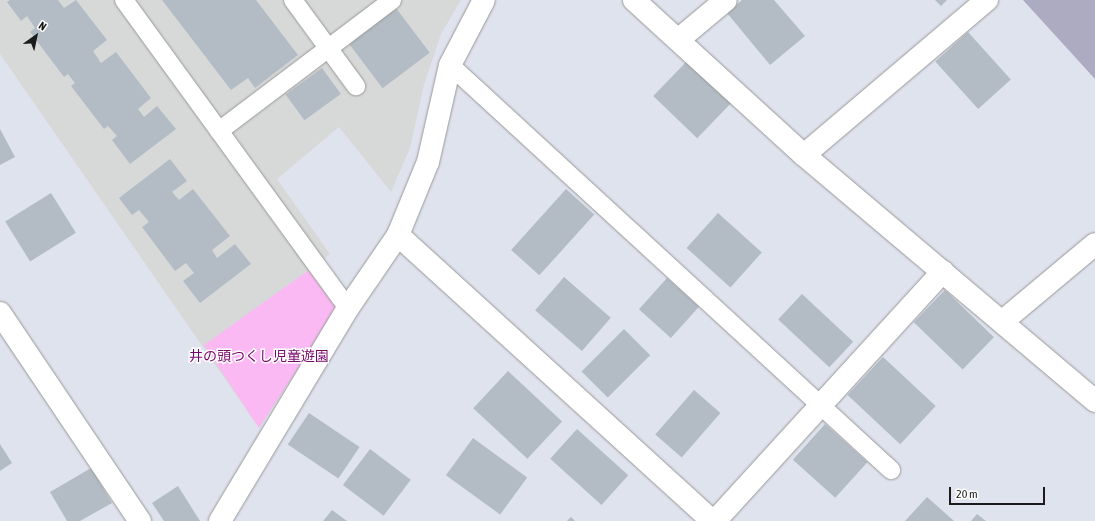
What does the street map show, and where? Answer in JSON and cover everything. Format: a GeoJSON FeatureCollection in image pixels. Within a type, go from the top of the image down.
{"type":"FeatureCollection","features":[{"type":"Feature","properties":{"kind":"street"},"geometry":{"type":"LineString","coordinates":[[634,0],[804,155],[1003,321],[1095,401]]}},
{"type":"Feature","properties":{"kind":"street"},"geometry":{"type":"LineString","coordinates":[[678,40],[726,0]]}},
{"type":"Feature","properties":{"kind":"street"},"geometry":{"type":"LineString","coordinates":[[804,155],[987,0]]}},
{"type":"Feature","properties":{"kind":"street"},"geometry":{"type":"LineString","coordinates":[[220,521],[348,308],[398,235],[428,162],[450,65],[483,1]]}},
{"type":"Feature","properties":{"kind":"street"},"geometry":{"type":"LineString","coordinates":[[398,235],[714,521],[943,271]]}},
{"type":"Feature","properties":{"kind":"street"},"geometry":{"type":"LineString","coordinates":[[1003,321],[1095,244]]}},
{"type":"Feature","properties":{"kind":"street"},"geometry":{"type":"LineString","coordinates":[[0,313],[140,521]]}},
{"type":"Feature","properties":{"kind":"lane"},"geometry":{"type":"LineString","coordinates":[[124,0],[348,308]]}},
{"type":"Feature","properties":{"kind":"lane"},"geometry":{"type":"LineString","coordinates":[[293,0],[356,86]]}},
{"type":"Feature","properties":{"kind":"lane"},"geometry":{"type":"LineString","coordinates":[[219,131],[392,0]]}},
{"type":"Feature","properties":{"kind":"lane"},"geometry":{"type":"LineString","coordinates":[[450,65],[891,470]]}},
{"type":"Feature","properties":{"kind":"shaded area"},"geometry":{"type":"Polygon","coordinates":[[[0,0],[461,0],[441,34],[424,85],[410,148],[391,192],[339,127],[277,179],[330,254],[310,270],[337,308],[259,428],[0,54],[0,0]]]}},
{"type":"Feature","properties":{"kind":"shaded area"},"geometry":{"type":"Polygon","coordinates":[[[1023,0],[1095,0],[1095,79],[1023,0]]]}},
{"type":"Feature","properties":{"kind":"green space","name":"井の頭つくし児童遊園"},"geometry":{"type":"Polygon","coordinates":[[[309,270],[337,308],[259,428],[204,345],[309,270]]]}},
{"type":"Feature","properties":{"kind":"building"},"geometry":{"type":"Polygon","coordinates":[[[10,0],[58,0],[64,8],[76,0],[107,40],[93,51],[101,63],[116,52],[151,98],[138,109],[144,117],[157,106],[176,129],[130,164],[112,140],[117,136],[108,126],[104,129],[71,86],[75,83],[68,74],[64,77],[30,32],[35,28],[27,16],[21,21],[7,2],[10,0]]]}},
{"type":"Feature","properties":{"kind":"building"},"geometry":{"type":"Polygon","coordinates":[[[162,0],[256,0],[298,55],[255,88],[248,78],[231,90],[162,0]]]}},
{"type":"Feature","properties":{"kind":"building"},"geometry":{"type":"Polygon","coordinates":[[[742,0],[774,0],[805,36],[770,65],[727,13],[742,0]]]}},
{"type":"Feature","properties":{"kind":"building"},"geometry":{"type":"Polygon","coordinates":[[[935,0],[947,0],[941,6],[935,0]]]}},
{"type":"Feature","properties":{"kind":"building"},"geometry":{"type":"Polygon","coordinates":[[[396,8],[430,53],[383,88],[349,44],[396,8]]]}},
{"type":"Feature","properties":{"kind":"building"},"geometry":{"type":"Polygon","coordinates":[[[968,32],[1011,80],[978,109],[935,61],[968,32]]]}},
{"type":"Feature","properties":{"kind":"building"},"geometry":{"type":"Polygon","coordinates":[[[688,60],[732,102],[697,138],[653,96],[688,60]]]}},
{"type":"Feature","properties":{"kind":"building"},"geometry":{"type":"Polygon","coordinates":[[[322,68],[341,94],[304,120],[286,94],[322,68]]]}},
{"type":"Feature","properties":{"kind":"building"},"geometry":{"type":"Polygon","coordinates":[[[0,129],[15,157],[0,165],[0,129]]]}},
{"type":"Feature","properties":{"kind":"building"},"geometry":{"type":"Polygon","coordinates":[[[170,159],[187,181],[172,192],[179,200],[193,189],[230,236],[212,250],[217,258],[235,244],[251,264],[200,303],[183,281],[194,273],[186,263],[175,271],[142,227],[149,222],[139,210],[132,215],[119,198],[170,159]]]}},
{"type":"Feature","properties":{"kind":"building"},"geometry":{"type":"Polygon","coordinates":[[[566,189],[594,214],[539,275],[511,250],[566,189]]]}},
{"type":"Feature","properties":{"kind":"building"},"geometry":{"type":"Polygon","coordinates":[[[51,193],[76,233],[30,261],[5,222],[51,193]]]}},
{"type":"Feature","properties":{"kind":"building"},"geometry":{"type":"Polygon","coordinates":[[[718,213],[762,252],[730,287],[687,248],[718,213]]]}},
{"type":"Feature","properties":{"kind":"building"},"geometry":{"type":"Polygon","coordinates":[[[564,277],[611,318],[582,351],[535,310],[564,277]]]}},
{"type":"Feature","properties":{"kind":"building"},"geometry":{"type":"Polygon","coordinates":[[[667,278],[699,307],[671,338],[639,309],[667,278]]]}},
{"type":"Feature","properties":{"kind":"building"},"geometry":{"type":"Polygon","coordinates":[[[945,290],[994,337],[963,370],[914,322],[945,290]]]}},
{"type":"Feature","properties":{"kind":"building"},"geometry":{"type":"Polygon","coordinates":[[[802,294],[853,342],[829,367],[778,320],[802,294]]]}},
{"type":"Feature","properties":{"kind":"building"},"geometry":{"type":"Polygon","coordinates":[[[624,329],[650,355],[608,398],[582,371],[624,329]]]}},
{"type":"Feature","properties":{"kind":"building"},"geometry":{"type":"Polygon","coordinates":[[[883,357],[936,406],[900,444],[848,395],[883,357]]]}},
{"type":"Feature","properties":{"kind":"building"},"geometry":{"type":"Polygon","coordinates":[[[508,371],[562,421],[527,459],[473,408],[508,371]]]}},
{"type":"Feature","properties":{"kind":"building"},"geometry":{"type":"Polygon","coordinates":[[[694,390],[720,413],[682,457],[655,435],[694,390]]]}},
{"type":"Feature","properties":{"kind":"building"},"geometry":{"type":"Polygon","coordinates":[[[309,413],[360,447],[338,479],[288,445],[309,413]]]}},
{"type":"Feature","properties":{"kind":"building"},"geometry":{"type":"Polygon","coordinates":[[[825,424],[867,462],[835,498],[793,460],[825,424]]]}},
{"type":"Feature","properties":{"kind":"building"},"geometry":{"type":"Polygon","coordinates":[[[577,429],[628,475],[602,505],[550,459],[577,429]]]}},
{"type":"Feature","properties":{"kind":"building"},"geometry":{"type":"Polygon","coordinates":[[[473,438],[527,477],[500,515],[446,475],[473,438]]]}},
{"type":"Feature","properties":{"kind":"building"},"geometry":{"type":"Polygon","coordinates":[[[0,444],[12,463],[0,471],[0,444]]]}},
{"type":"Feature","properties":{"kind":"building"},"geometry":{"type":"Polygon","coordinates":[[[370,449],[411,480],[384,516],[343,485],[370,449]]]}},
{"type":"Feature","properties":{"kind":"building"},"geometry":{"type":"Polygon","coordinates":[[[91,468],[112,503],[80,521],[67,521],[50,492],[91,468]]]}},
{"type":"Feature","properties":{"kind":"building"},"geometry":{"type":"Polygon","coordinates":[[[178,486],[200,521],[164,521],[152,503],[178,486]]]}},
{"type":"Feature","properties":{"kind":"building"},"geometry":{"type":"Polygon","coordinates":[[[927,497],[954,521],[905,521],[927,497]]]}},
{"type":"Feature","properties":{"kind":"building"},"geometry":{"type":"Polygon","coordinates":[[[332,510],[347,521],[323,521],[332,510]]]}},
{"type":"Feature","properties":{"kind":"building"},"geometry":{"type":"Polygon","coordinates":[[[977,514],[986,521],[971,521],[977,514]]]}},
{"type":"Feature","properties":{"kind":"building"},"geometry":{"type":"Polygon","coordinates":[[[571,517],[575,521],[567,521],[571,517]]]}}]}
